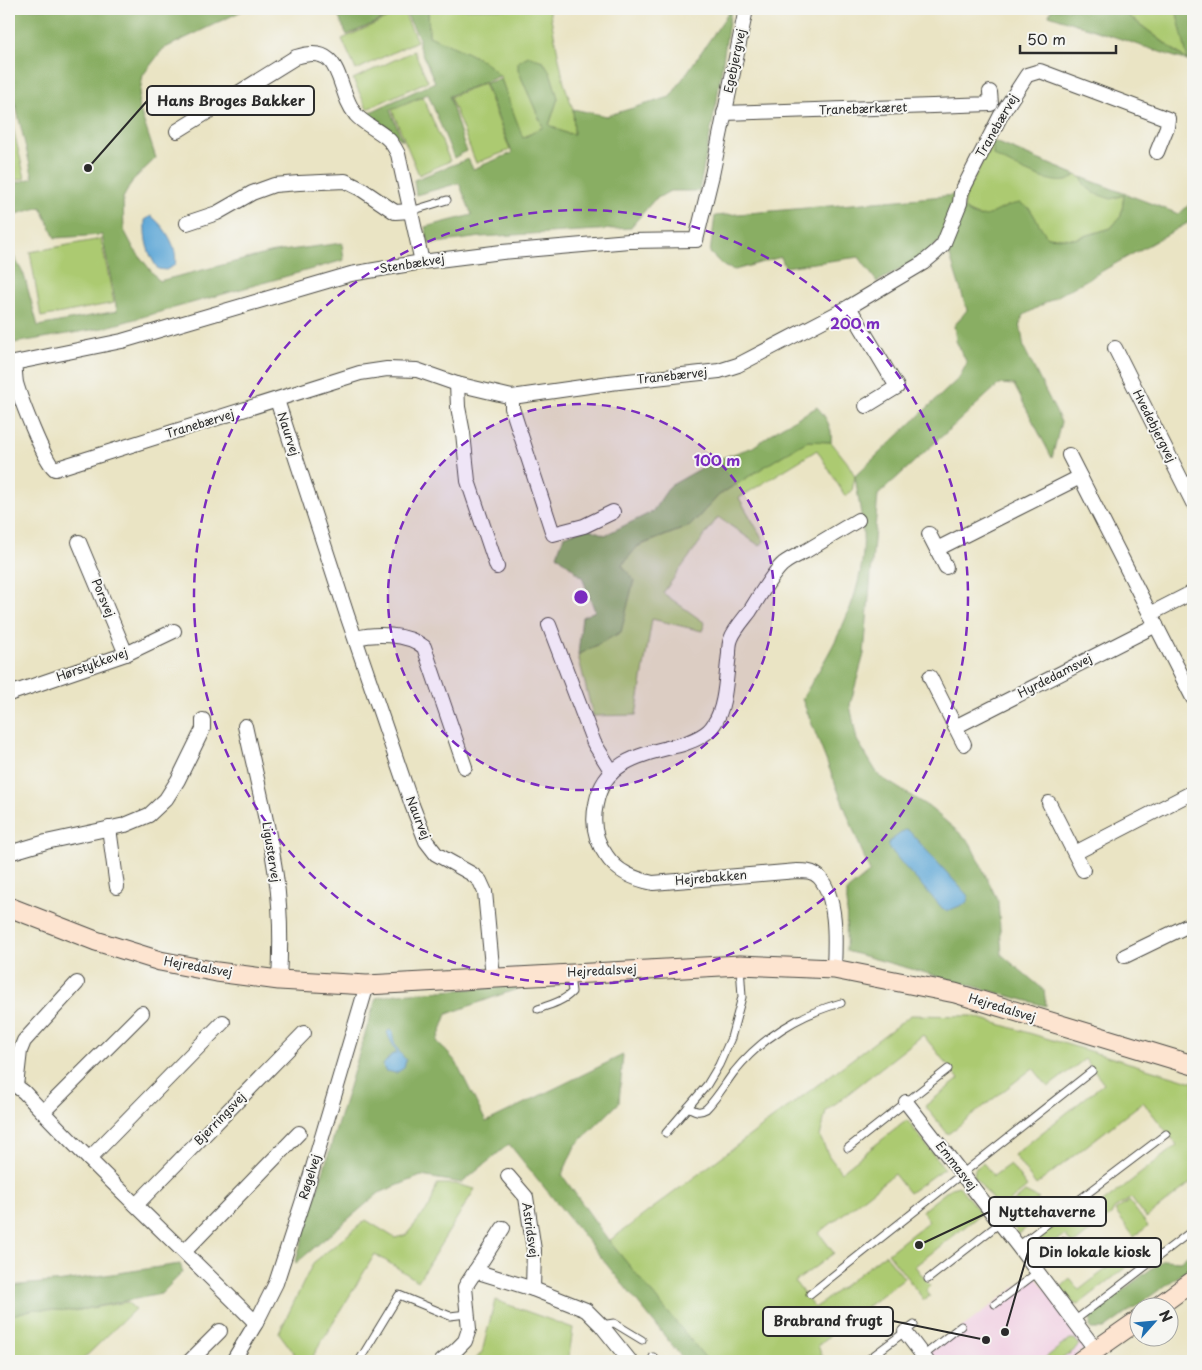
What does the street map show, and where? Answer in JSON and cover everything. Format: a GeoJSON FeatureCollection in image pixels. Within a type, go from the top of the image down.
{"type":"FeatureCollection","features":[{"type":"Feature","properties":{"kind":"street","name":"Egebjergvej"},"geometry":{"type":"LineString","coordinates":[[724,113],[746,9]]}},
{"type":"Feature","properties":{"kind":"street"},"geometry":{"type":"LineString","coordinates":[[177,131],[296,57],[308,53],[320,54],[332,62],[339,73],[347,101],[356,116],[388,139],[398,154],[422,262]]}},
{"type":"Feature","properties":{"kind":"street","name":"Tranebærvej"},"geometry":{"type":"LineString","coordinates":[[11,363],[16,382],[40,444],[50,465],[55,469],[360,373],[387,369],[417,370],[457,384],[512,397],[610,383],[719,371],[738,366],[755,358],[785,340],[849,307],[923,263],[936,253],[943,245],[960,203],[961,194],[981,151],[1023,80],[1032,72],[1040,70],[1168,119],[1157,152]]}},
{"type":"Feature","properties":{"kind":"street","name":"Tranebærkæret"},"geometry":{"type":"LineString","coordinates":[[724,113],[991,104],[990,92]]}},
{"type":"Feature","properties":{"kind":"street","name":"Stenbækvej"},"geometry":{"type":"LineString","coordinates":[[11,363],[122,341],[215,312],[352,274],[422,262],[560,246],[629,241],[696,240],[724,113]]}},
{"type":"Feature","properties":{"kind":"street"},"geometry":{"type":"LineString","coordinates":[[187,223],[217,214],[252,193],[274,185],[299,183],[344,181],[361,189],[395,212],[412,211]]}},
{"type":"Feature","properties":{"kind":"street"},"geometry":{"type":"LineString","coordinates":[[849,307],[897,387],[866,406]]}},
{"type":"Feature","properties":{"kind":"street","name":"Hvedebjergvej"},"geometry":{"type":"LineString","coordinates":[[1115,348],[1193,503]]}},
{"type":"Feature","properties":{"kind":"street"},"geometry":{"type":"LineString","coordinates":[[457,384],[458,407],[468,481],[497,566]]}},
{"type":"Feature","properties":{"kind":"street"},"geometry":{"type":"LineString","coordinates":[[512,397],[512,408],[553,534],[584,526],[613,512]]}},
{"type":"Feature","properties":{"kind":"street","name":"Naurvej"},"geometry":{"type":"LineString","coordinates":[[277,400],[412,805],[426,841],[436,854],[472,874],[480,881],[484,892],[493,977]]}},
{"type":"Feature","properties":{"kind":"street"},"geometry":{"type":"LineString","coordinates":[[1069,455],[1193,698]]}},
{"type":"Feature","properties":{"kind":"street"},"geometry":{"type":"LineString","coordinates":[[937,549],[1080,477]]}},
{"type":"Feature","properties":{"kind":"street","name":"Hejrebakken"},"geometry":{"type":"LineString","coordinates":[[834,969],[833,911],[825,886],[818,876],[810,872],[797,871],[653,883],[633,877],[615,866],[606,856],[599,843],[595,829],[594,814],[597,798],[612,772],[632,758],[693,741],[714,726],[719,716],[722,702],[731,639],[782,565],[858,520]]}},
{"type":"Feature","properties":{"kind":"street"},"geometry":{"type":"LineString","coordinates":[[929,534],[946,567]]}},
{"type":"Feature","properties":{"kind":"street","name":"Porsvej"},"geometry":{"type":"LineString","coordinates":[[79,542],[126,654]]}},
{"type":"Feature","properties":{"kind":"street"},"geometry":{"type":"LineString","coordinates":[[1153,620],[1193,592]]}},
{"type":"Feature","properties":{"kind":"street","name":"Hyrdedamsvej"},"geometry":{"type":"LineString","coordinates":[[955,727],[1153,620]]}},
{"type":"Feature","properties":{"kind":"street"},"geometry":{"type":"LineString","coordinates":[[549,625],[594,743],[612,772]]}},
{"type":"Feature","properties":{"kind":"street","name":"Hørstykkevej"},"geometry":{"type":"LineString","coordinates":[[9,694],[126,654],[174,631]]}},
{"type":"Feature","properties":{"kind":"street"},"geometry":{"type":"LineString","coordinates":[[356,638],[367,635],[409,638],[424,647],[465,767]]}},
{"type":"Feature","properties":{"kind":"street"},"geometry":{"type":"LineString","coordinates":[[930,677],[964,744]]}},
{"type":"Feature","properties":{"kind":"street"},"geometry":{"type":"LineString","coordinates":[[9,853],[46,842],[124,825],[149,815],[166,799],[178,780],[203,729],[203,720]]}},
{"type":"Feature","properties":{"kind":"street","name":"Ligustervej"},"geometry":{"type":"LineString","coordinates":[[245,726],[270,840],[276,879],[281,940],[279,980]]}},
{"type":"Feature","properties":{"kind":"street"},"geometry":{"type":"LineString","coordinates":[[1074,853],[1193,792]]}},
{"type":"Feature","properties":{"kind":"street"},"geometry":{"type":"LineString","coordinates":[[1049,803],[1083,870]]}},
{"type":"Feature","properties":{"kind":"street"},"geometry":{"type":"LineString","coordinates":[[109,828],[117,887]]}},
{"type":"Feature","properties":{"kind":"street","name":"Hejredalsvej"},"geometry":{"type":"LineString","coordinates":[[9,907],[96,941],[160,961],[217,972],[279,980],[367,984],[740,965],[834,969],[955,993],[1193,1066]]}},
{"type":"Feature","properties":{"kind":"street"},"geometry":{"type":"LineString","coordinates":[[1125,956],[1193,922]]}},
{"type":"Feature","properties":{"kind":"street"},"geometry":{"type":"LineString","coordinates":[[77,984],[24,1040],[12,1087],[24,1092],[89,1159],[185,1251],[256,1323]]}},
{"type":"Feature","properties":{"kind":"street","name":"Røgelvej"},"geometry":{"type":"LineString","coordinates":[[232,1361],[256,1323],[276,1282],[367,984]]}},
{"type":"Feature","properties":{"kind":"street"},"geometry":{"type":"LineString","coordinates":[[44,1112],[142,1013]]}},
{"type":"Feature","properties":{"kind":"street"},"geometry":{"type":"LineString","coordinates":[[89,1159],[223,1022]]}},
{"type":"Feature","properties":{"kind":"street","name":"Bjerringsvej"},"geometry":{"type":"LineString","coordinates":[[136,1205],[304,1033]]}},
{"type":"Feature","properties":{"kind":"street","name":"Emmasvej"},"geometry":{"type":"LineString","coordinates":[[906,1102],[1096,1350]]}},
{"type":"Feature","properties":{"kind":"street"},"geometry":{"type":"LineString","coordinates":[[185,1251],[299,1133]]}},
{"type":"Feature","properties":{"kind":"street","name":"Astridsvej"},"geometry":{"type":"LineString","coordinates":[[508,1176],[526,1198],[534,1250],[533,1289]]}},
{"type":"Feature","properties":{"kind":"street"},"geometry":{"type":"LineString","coordinates":[[442,1361],[465,1341],[469,1329],[465,1287],[503,1228]]}},
{"type":"Feature","properties":{"kind":"street"},"geometry":{"type":"LineString","coordinates":[[475,1271],[533,1289],[586,1310],[601,1325],[630,1361]]}},
{"type":"Feature","properties":{"kind":"street"},"geometry":{"type":"LineString","coordinates":[[1170,1298],[1193,1281]]}},
{"type":"Feature","properties":{"kind":"street"},"geometry":{"type":"LineString","coordinates":[[1080,1361],[1130,1326]]}},
{"type":"Feature","properties":{"kind":"street"},"geometry":{"type":"LineString","coordinates":[[909,1329],[925,1359]]}},
{"type":"Feature","properties":{"kind":"street"},"geometry":{"type":"LineString","coordinates":[[190,1361],[220,1331]]}},
{"type":"Feature","properties":{"kind":"lane"},"geometry":{"type":"LineString","coordinates":[[412,211],[447,200]]}},
{"type":"Feature","properties":{"kind":"lane"},"geometry":{"type":"LineString","coordinates":[[666,1133],[707,1085],[719,1065],[731,1038],[742,997],[740,965]]}},
{"type":"Feature","properties":{"kind":"lane"},"geometry":{"type":"LineString","coordinates":[[538,1009],[569,996],[572,992],[570,973]]}},
{"type":"Feature","properties":{"kind":"lane"},"geometry":{"type":"LineString","coordinates":[[688,1107],[701,1112],[706,1109],[735,1071],[753,1052],[803,1016],[821,1008],[841,1003]]}},
{"type":"Feature","properties":{"kind":"lane"},"geometry":{"type":"LineString","coordinates":[[848,1148],[948,1069]]}},
{"type":"Feature","properties":{"kind":"lane"},"geometry":{"type":"LineString","coordinates":[[810,1294],[1092,1071]]}},
{"type":"Feature","properties":{"kind":"lane"},"geometry":{"type":"LineString","coordinates":[[1018,1246],[1166,1134]]}},
{"type":"Feature","properties":{"kind":"lane"},"geometry":{"type":"LineString","coordinates":[[928,1279],[1000,1223]]}},
{"type":"Feature","properties":{"kind":"lane"},"geometry":{"type":"LineString","coordinates":[[1074,1321],[1193,1230]]}},
{"type":"Feature","properties":{"kind":"lane"},"geometry":{"type":"LineString","coordinates":[[995,1304],[1065,1241]]}},
{"type":"Feature","properties":{"kind":"lane"},"geometry":{"type":"LineString","coordinates":[[358,1361],[399,1295],[450,1316],[467,1314]]}},
{"type":"Feature","properties":{"kind":"lane"},"geometry":{"type":"LineString","coordinates":[[601,1325],[614,1323],[642,1340]]}},
{"type":"Feature","properties":{"kind":"lane"},"geometry":{"type":"LineString","coordinates":[[925,1359],[961,1326]]}},
{"type":"Feature","properties":{"kind":"lane"},"geometry":{"type":"LineString","coordinates":[[866,1361],[909,1329]]}},
{"type":"Feature","properties":{"kind":"shaded area"},"geometry":{"type":"Polygon","coordinates":[[[1033,1274],[1091,1345],[1068,1361],[933,1361],[927,1354],[1033,1274]]]}},
{"type":"Feature","properties":{"kind":"green space"},"geometry":{"type":"Polygon","coordinates":[[[9,9],[246,9],[163,49],[143,75],[138,104],[156,158],[133,180],[123,198],[124,230],[134,249],[159,281],[274,252],[342,243],[344,260],[103,328],[14,343],[9,314],[9,247],[24,275],[38,326],[117,311],[102,235],[55,238],[41,207],[13,215],[9,214],[9,185],[33,178],[14,98],[9,97],[9,9]]]}},
{"type":"Feature","properties":{"kind":"green space"},"geometry":{"type":"Polygon","coordinates":[[[335,9],[428,9],[429,36],[476,57],[500,76],[449,96],[466,151],[454,158],[428,94],[390,110],[403,141],[368,113],[435,82],[419,47],[419,38],[404,10],[347,35],[335,9]]]}},
{"type":"Feature","properties":{"kind":"green space"},"geometry":{"type":"Polygon","coordinates":[[[428,9],[549,9],[564,83],[573,109],[575,134],[565,133],[549,126],[558,98],[550,72],[543,61],[518,70],[543,127],[522,138],[500,76],[480,59],[429,36],[428,9]]]}},
{"type":"Feature","properties":{"kind":"green space"},"geometry":{"type":"Polygon","coordinates":[[[731,9],[717,99],[699,191],[670,191],[654,200],[630,228],[481,237],[429,244],[425,227],[472,215],[459,183],[416,195],[414,180],[468,159],[473,169],[512,153],[485,83],[501,79],[523,138],[543,127],[518,70],[518,62],[528,56],[543,61],[550,72],[558,98],[549,125],[565,133],[574,134],[573,109],[606,116],[670,97],[731,9]]]}},
{"type":"Feature","properties":{"kind":"green space"},"geometry":{"type":"Polygon","coordinates":[[[1052,9],[1123,9],[1125,13],[1188,61],[1176,9],[1193,9],[1193,63],[1049,15],[1052,9]]]}},
{"type":"Feature","properties":{"kind":"green space"},"geometry":{"type":"Polygon","coordinates":[[[1123,9],[1176,9],[1189,61],[1125,13],[1123,9]]]}},
{"type":"Feature","properties":{"kind":"green space"},"geometry":{"type":"Polygon","coordinates":[[[403,11],[417,41],[356,70],[342,39],[403,11]]]}},
{"type":"Feature","properties":{"kind":"green space"},"geometry":{"type":"Polygon","coordinates":[[[414,51],[428,81],[367,109],[353,79],[414,51]]]}},
{"type":"Feature","properties":{"kind":"green space"},"geometry":{"type":"Polygon","coordinates":[[[484,83],[510,150],[476,163],[450,97],[484,83]]]}},
{"type":"Feature","properties":{"kind":"green space"},"geometry":{"type":"Polygon","coordinates":[[[423,97],[450,161],[419,175],[392,110],[423,97]]]}},
{"type":"Feature","properties":{"kind":"green space"},"geometry":{"type":"Polygon","coordinates":[[[9,111],[25,178],[9,182],[9,111]]]}},
{"type":"Feature","properties":{"kind":"green space"},"geometry":{"type":"Polygon","coordinates":[[[993,141],[1124,195],[1121,216],[1111,228],[1075,239],[1046,237],[1030,209],[1007,206],[985,217],[968,212],[964,208],[964,198],[993,141]]]}},
{"type":"Feature","properties":{"kind":"green space"},"geometry":{"type":"Polygon","coordinates":[[[993,141],[1076,175],[1067,181],[1058,181],[1029,173],[993,155],[993,141]]]}},
{"type":"Feature","properties":{"kind":"green space"},"geometry":{"type":"Polygon","coordinates":[[[1081,177],[1179,214],[1193,201],[1193,220],[1024,315],[1020,323],[1024,348],[1061,422],[1052,458],[1014,385],[999,384],[878,495],[864,654],[850,705],[857,740],[879,776],[929,807],[969,841],[998,901],[1002,955],[1044,990],[1046,1006],[846,951],[847,891],[870,872],[802,699],[832,647],[856,592],[863,552],[863,533],[855,476],[959,378],[967,363],[956,341],[954,326],[967,310],[949,253],[952,233],[964,208],[976,216],[986,216],[1010,205],[1020,203],[1030,209],[1047,237],[1075,239],[1111,228],[1121,216],[1124,195],[1111,199],[1096,194],[1085,186],[1081,177]]]}},
{"type":"Feature","properties":{"kind":"green space"},"geometry":{"type":"Polygon","coordinates":[[[955,195],[941,240],[919,259],[877,282],[859,257],[785,267],[781,257],[735,270],[725,267],[710,253],[715,216],[955,195]]]}},
{"type":"Feature","properties":{"kind":"green space"},"geometry":{"type":"Polygon","coordinates":[[[101,239],[114,303],[41,317],[30,252],[101,239]]]}},
{"type":"Feature","properties":{"kind":"green space"},"geometry":{"type":"Polygon","coordinates":[[[817,407],[828,423],[831,432],[831,442],[808,441],[793,449],[719,495],[690,526],[638,546],[622,565],[634,580],[621,632],[578,655],[582,617],[595,611],[582,577],[557,555],[564,536],[587,528],[605,535],[652,512],[670,486],[716,460],[753,447],[781,427],[817,407]]]}},
{"type":"Feature","properties":{"kind":"green space"},"geometry":{"type":"Polygon","coordinates":[[[808,441],[831,442],[847,462],[855,476],[852,491],[845,496],[817,450],[739,498],[764,541],[760,546],[718,517],[663,593],[705,623],[702,631],[652,619],[636,715],[593,716],[578,655],[621,632],[622,565],[636,547],[690,526],[719,495],[808,441]]]}},
{"type":"Feature","properties":{"kind":"green space"},"geometry":{"type":"Polygon","coordinates":[[[528,985],[447,1014],[437,1041],[456,1062],[486,1122],[623,1055],[619,1103],[575,1146],[562,1175],[609,1241],[708,1361],[685,1361],[509,1144],[462,1183],[421,1176],[379,1193],[295,1264],[376,998],[397,994],[528,985]]]}},
{"type":"Feature","properties":{"kind":"green space"},"geometry":{"type":"Polygon","coordinates":[[[911,1015],[972,1016],[1193,1082],[1193,1181],[1146,1218],[1131,1198],[1114,1209],[1111,1215],[1073,1245],[1065,1235],[1036,1256],[1030,1249],[1033,1241],[1073,1210],[1081,1220],[1177,1145],[1143,1102],[1036,1185],[1014,1155],[1104,1083],[1085,1059],[1048,1087],[1033,1068],[948,1134],[925,1106],[959,1079],[923,1035],[826,1111],[820,1137],[829,1156],[841,1172],[907,1120],[944,1168],[909,1193],[894,1174],[819,1233],[834,1253],[795,1282],[815,1308],[885,1254],[904,1278],[818,1345],[826,1361],[706,1361],[609,1241],[911,1015]]]}},
{"type":"Feature","properties":{"kind":"green space"},"geometry":{"type":"Polygon","coordinates":[[[983,1163],[993,1175],[992,1177],[1010,1164],[1027,1187],[1010,1201],[1012,1203],[1025,1192],[1039,1199],[1033,1203],[1042,1215],[1019,1234],[974,1176],[975,1169],[983,1163]]]}},
{"type":"Feature","properties":{"kind":"green space"},"geometry":{"type":"Polygon","coordinates":[[[437,1184],[455,1184],[475,1189],[418,1281],[375,1254],[313,1356],[321,1361],[296,1361],[294,1353],[279,1333],[313,1263],[366,1220],[395,1238],[406,1235],[430,1206],[437,1184]]]}},
{"type":"Feature","properties":{"kind":"green space"},"geometry":{"type":"Polygon","coordinates":[[[959,1186],[981,1214],[915,1266],[930,1286],[926,1290],[930,1296],[924,1300],[888,1253],[929,1221],[922,1211],[951,1188],[959,1186]]]}},
{"type":"Feature","properties":{"kind":"green space"},"geometry":{"type":"Polygon","coordinates":[[[1129,1201],[1148,1226],[1134,1237],[1115,1211],[1129,1201]]]}},
{"type":"Feature","properties":{"kind":"green space"},"geometry":{"type":"Polygon","coordinates":[[[1141,1242],[1148,1250],[1078,1305],[1073,1303],[1060,1288],[1070,1279],[1079,1290],[1141,1242]]]}},
{"type":"Feature","properties":{"kind":"green space"},"geometry":{"type":"Polygon","coordinates":[[[1193,1250],[1193,1266],[1148,1298],[1130,1298],[1130,1311],[1104,1329],[1091,1329],[1091,1314],[1163,1260],[1180,1261],[1193,1250]]]}},
{"type":"Feature","properties":{"kind":"green space"},"geometry":{"type":"Polygon","coordinates":[[[180,1264],[183,1272],[161,1294],[74,1311],[35,1309],[9,1316],[9,1286],[64,1281],[180,1264]]]}},
{"type":"Feature","properties":{"kind":"green space"},"geometry":{"type":"Polygon","coordinates":[[[495,1300],[573,1328],[569,1356],[573,1361],[474,1361],[482,1352],[495,1300]]]}},
{"type":"Feature","properties":{"kind":"green space"},"geometry":{"type":"Polygon","coordinates":[[[127,1302],[135,1309],[81,1361],[9,1361],[9,1316],[11,1314],[35,1309],[74,1311],[127,1302]]]}},
{"type":"Feature","properties":{"kind":"green space"},"geometry":{"type":"Polygon","coordinates":[[[1070,1339],[1075,1339],[1079,1344],[1076,1349],[1059,1361],[1041,1361],[1070,1339]]]}},
{"type":"Feature","properties":{"kind":"water"},"geometry":{"type":"Polygon","coordinates":[[[151,216],[161,225],[173,244],[175,251],[175,265],[166,270],[158,269],[147,246],[145,220],[151,216]]]}},
{"type":"Feature","properties":{"kind":"water"},"geometry":{"type":"Polygon","coordinates":[[[905,830],[908,830],[968,896],[967,903],[947,911],[944,910],[904,866],[888,846],[889,842],[905,830]]]}},
{"type":"Feature","properties":{"kind":"water"},"geometry":{"type":"Polygon","coordinates":[[[389,1030],[393,1032],[395,1044],[406,1060],[404,1068],[396,1073],[385,1071],[383,1065],[391,1055],[397,1053],[388,1035],[387,1032],[389,1030]]]}},
{"type":"Feature","properties":{"kind":"place","name":"Hans Broges Bakker"},"geometry":{"type":"Point","coordinates":[88,168]}},
{"type":"Feature","properties":{"kind":"place","name":"Nyttehaverne"},"geometry":{"type":"Point","coordinates":[919,1245]}},
{"type":"Feature","properties":{"kind":"place","name":"Din lokale kiosk"},"geometry":{"type":"Point","coordinates":[1005,1332]}},
{"type":"Feature","properties":{"kind":"place","name":"Brabrand frugt"},"geometry":{"type":"Point","coordinates":[986,1340]}}]}
